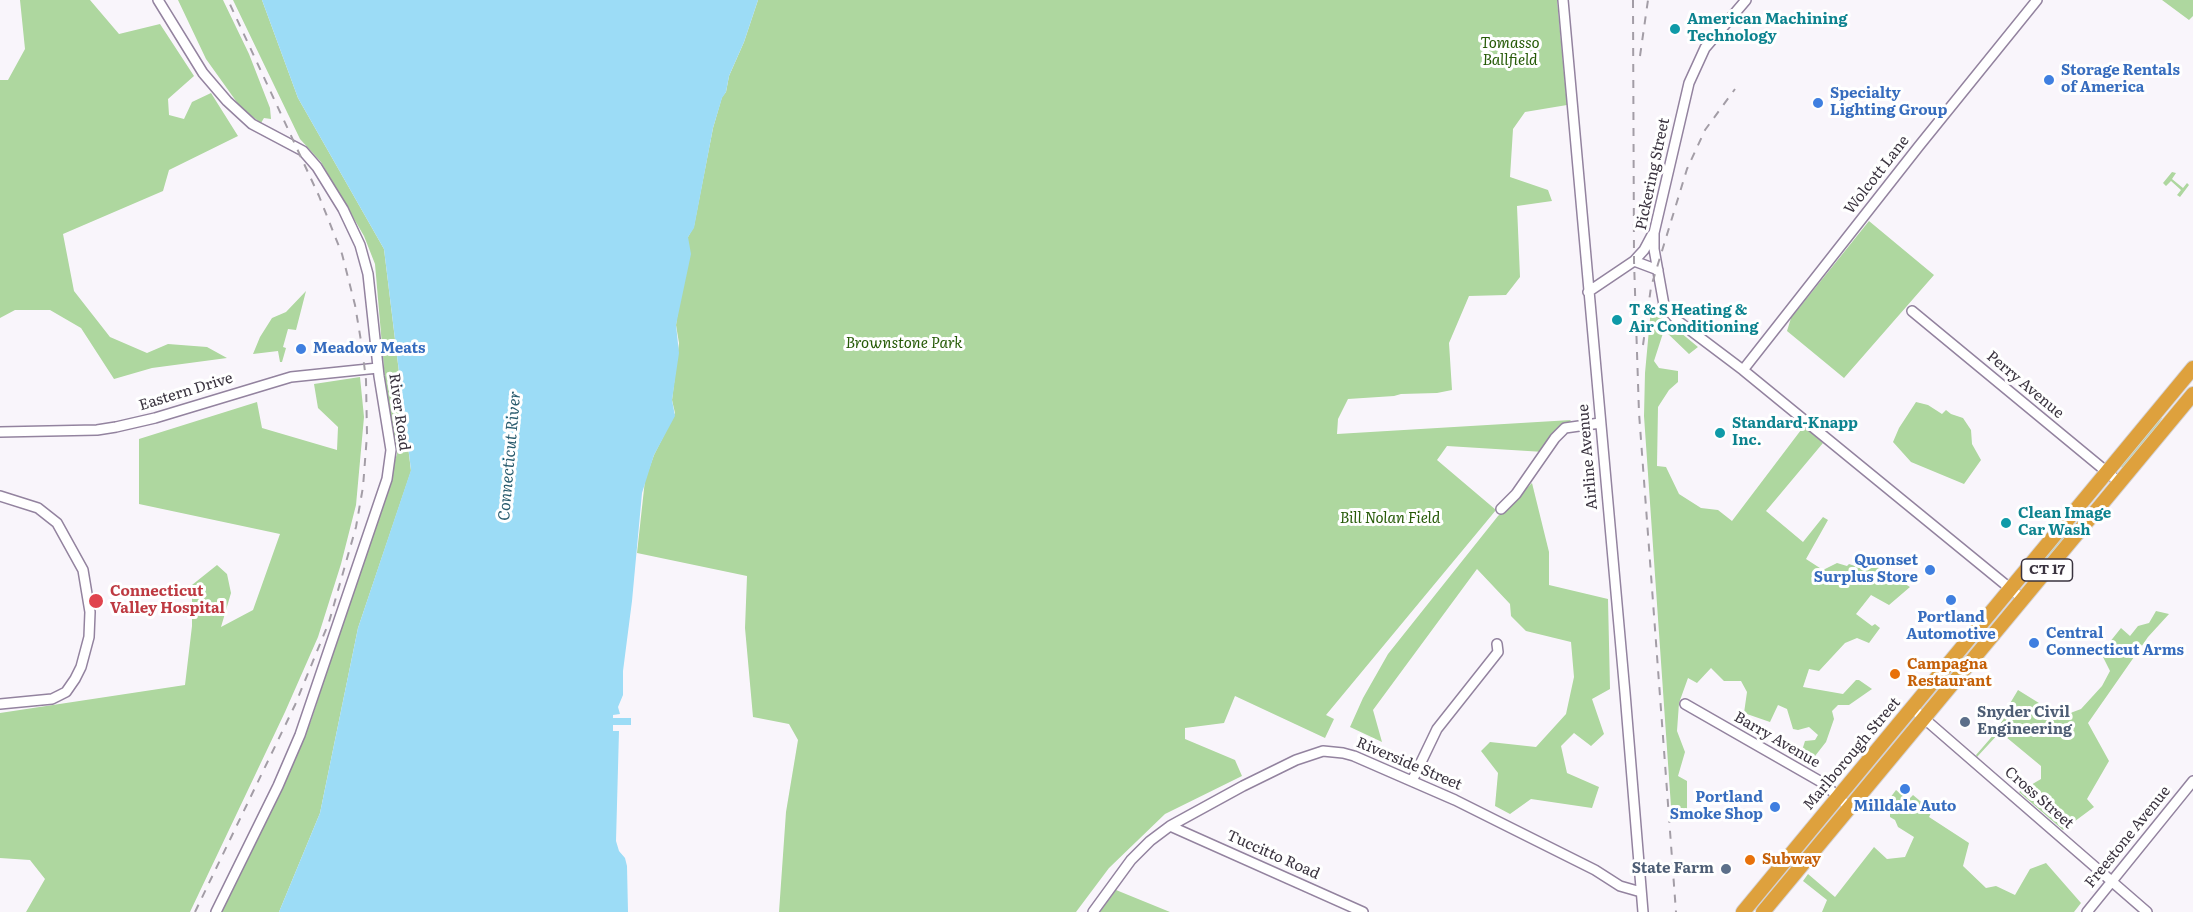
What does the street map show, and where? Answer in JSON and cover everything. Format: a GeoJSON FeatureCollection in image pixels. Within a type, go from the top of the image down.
{"type":"FeatureCollection","features":[{"type":"Feature","properties":{"kind":"highway","name":"Marlborough Street"},"geometry":{"type":"LineString","coordinates":[[1743,912],[2193,368]]}},
{"type":"Feature","properties":{"kind":"highway","name":"CT 17"},"geometry":{"type":"LineString","coordinates":[[1763,912],[2193,394]]}},
{"type":"Feature","properties":{"kind":"street","name":"River Road"},"geometry":{"type":"LineString","coordinates":[[158,0],[203,73],[227,101],[252,124],[303,151],[330,187],[353,229],[364,258],[371,295],[378,368],[391,450],[387,479],[300,735],[278,786],[216,912]]}},
{"type":"Feature","properties":{"kind":"street","name":"Airline Avenue"},"geometry":{"type":"LineString","coordinates":[[1563,0],[1643,912]]}},
{"type":"Feature","properties":{"kind":"street","name":"Pickering Street"},"geometry":{"type":"LineString","coordinates":[[1746,0],[1705,48],[1695,66],[1684,100],[1654,233],[1661,298],[1671,314],[2023,599]]}},
{"type":"Feature","properties":{"kind":"street","name":"Wolcott Lane"},"geometry":{"type":"LineString","coordinates":[[1743,370],[1918,146],[2037,0]]}},
{"type":"Feature","properties":{"kind":"street"},"geometry":{"type":"LineString","coordinates":[[1588,292],[1634,261],[1654,233]]}},
{"type":"Feature","properties":{"kind":"street"},"geometry":{"type":"LineString","coordinates":[[1634,261],[1658,270]]}},
{"type":"Feature","properties":{"kind":"street","name":"Perry Avenue"},"geometry":{"type":"LineString","coordinates":[[1912,310],[2119,482]]}},
{"type":"Feature","properties":{"kind":"street","name":"Eastern Drive"},"geometry":{"type":"LineString","coordinates":[[0,432],[97,430],[116,427],[155,418],[291,377],[378,368]]}},
{"type":"Feature","properties":{"kind":"street"},"geometry":{"type":"LineString","coordinates":[[1501,509],[1516,494],[1555,438],[1565,428],[1600,423]]}},
{"type":"Feature","properties":{"kind":"street"},"geometry":{"type":"LineString","coordinates":[[0,496],[38,508],[57,523],[83,570],[90,612],[89,637],[83,660],[75,679],[66,692],[52,699],[0,704]]}},
{"type":"Feature","properties":{"kind":"street"},"geometry":{"type":"LineString","coordinates":[[1412,781],[1437,729],[1495,656],[1497,644]]}},
{"type":"Feature","properties":{"kind":"street","name":"Barry Avenue"},"geometry":{"type":"LineString","coordinates":[[1685,704],[1823,783],[1850,808]]}},
{"type":"Feature","properties":{"kind":"street","name":"Cross Street"},"geometry":{"type":"LineString","coordinates":[[1912,708],[2147,912]]}},
{"type":"Feature","properties":{"kind":"street","name":"Riverside Street"},"geometry":{"type":"LineString","coordinates":[[1093,912],[1131,860],[1150,841],[1170,826],[1296,760],[1323,751],[1354,756],[1455,800],[1594,870],[1620,886],[1641,892]]}},
{"type":"Feature","properties":{"kind":"street","name":"Freestone Avenue"},"geometry":{"type":"LineString","coordinates":[[2087,912],[2193,781]]}},
{"type":"Feature","properties":{"kind":"street","name":"Tuccitto Road"},"geometry":{"type":"LineString","coordinates":[[1170,826],[1363,912]]}},
{"type":"Feature","properties":{"kind":"green space"},"geometry":{"type":"Polygon","coordinates":[[[20,0],[90,0],[119,34],[160,24],[194,76],[168,99],[169,115],[184,119],[192,102],[211,93],[238,136],[169,170],[163,191],[63,234],[74,291],[110,337],[147,353],[168,344],[207,347],[227,358],[152,368],[114,379],[81,328],[50,310],[15,310],[0,318],[0,80],[8,80],[25,49],[20,0]]]}},
{"type":"Feature","properties":{"kind":"green space"},"geometry":{"type":"Polygon","coordinates":[[[178,0],[223,0],[249,54],[270,108],[271,119],[264,118],[261,123],[241,108],[206,59],[178,0]]]}},
{"type":"Feature","properties":{"kind":"green space"},"geometry":{"type":"Polygon","coordinates":[[[233,0],[262,0],[298,98],[384,249],[411,471],[358,628],[320,813],[279,912],[222,912],[311,721],[397,454],[385,380],[375,264],[364,236],[321,162],[300,139],[233,0]]]}},
{"type":"Feature","properties":{"kind":"green space"},"geometry":{"type":"Polygon","coordinates":[[[758,0],[1557,0],[1567,105],[1525,112],[1513,129],[1510,177],[1548,190],[1552,201],[1517,206],[1520,277],[1506,295],[1469,296],[1449,343],[1452,390],[1348,399],[1338,419],[1337,434],[1571,420],[1544,452],[1447,446],[1437,460],[1496,510],[1326,715],[1334,719],[1325,738],[1235,696],[1224,723],[1185,728],[1185,739],[1235,760],[1242,776],[1165,814],[1109,868],[1076,912],[779,912],[786,812],[798,740],[789,724],[753,717],[745,628],[747,576],[637,553],[645,480],[654,455],[675,413],[672,400],[679,343],[676,325],[688,237],[694,226],[713,128],[722,97],[726,92],[729,76],[744,42],[758,0]]]}},
{"type":"Feature","properties":{"kind":"green space"},"geometry":{"type":"Polygon","coordinates":[[[2162,0],[2193,0],[2193,16],[2189,20],[2162,0]]]}},
{"type":"Feature","properties":{"kind":"green space"},"geometry":{"type":"Polygon","coordinates":[[[2172,172],[2176,173],[2172,179],[2183,188],[2187,183],[2189,185],[2180,197],[2177,195],[2181,190],[2171,181],[2166,186],[2163,183],[2172,172]]]}},
{"type":"Feature","properties":{"kind":"green space"},"geometry":{"type":"Polygon","coordinates":[[[1869,221],[1934,275],[1844,378],[1787,331],[1791,318],[1869,221]]]}},
{"type":"Feature","properties":{"kind":"green space"},"geometry":{"type":"Polygon","coordinates":[[[306,291],[296,330],[288,329],[282,362],[280,362],[278,351],[253,354],[272,318],[286,312],[306,291]]]}},
{"type":"Feature","properties":{"kind":"green space"},"geometry":{"type":"Polygon","coordinates":[[[1651,308],[1698,347],[1689,354],[1664,330],[1654,361],[1659,368],[1678,371],[1678,382],[1669,390],[1658,407],[1657,466],[1666,467],[1679,494],[1701,508],[1718,510],[1732,521],[1804,426],[1823,443],[1766,511],[1803,542],[1823,517],[1828,520],[1806,559],[1823,570],[1837,563],[1867,570],[1876,566],[1910,587],[1889,605],[1871,595],[1856,614],[1872,626],[1875,624],[1880,628],[1869,643],[1857,638],[1845,643],[1819,671],[1809,669],[1803,687],[1843,694],[1856,680],[1859,680],[1872,689],[1849,705],[1838,705],[1832,711],[1834,719],[1826,742],[1808,765],[1799,760],[1805,741],[1815,740],[1818,735],[1809,727],[1793,729],[1787,709],[1778,705],[1770,722],[1744,713],[1747,692],[1741,681],[1724,681],[1711,668],[1697,683],[1688,678],[1679,703],[1677,731],[1685,752],[1678,776],[1687,781],[1687,816],[1672,821],[1644,416],[1651,308]]]}},
{"type":"Feature","properties":{"kind":"green space"},"geometry":{"type":"Polygon","coordinates":[[[360,377],[364,417],[356,505],[341,564],[318,637],[190,912],[26,912],[45,879],[30,860],[0,858],[0,713],[185,685],[192,626],[192,585],[217,565],[227,574],[231,593],[221,627],[253,610],[280,534],[139,504],[139,439],[257,402],[262,428],[337,450],[338,427],[318,408],[314,384],[360,377]]]}},
{"type":"Feature","properties":{"kind":"green space"},"geometry":{"type":"Polygon","coordinates":[[[1916,402],[1928,405],[1942,414],[1946,410],[1963,418],[1971,430],[1972,444],[1981,460],[1964,484],[1911,462],[1893,442],[1916,402]]]}},
{"type":"Feature","properties":{"kind":"green space"},"geometry":{"type":"Polygon","coordinates":[[[2160,416],[2162,418],[2150,439],[2122,468],[2120,465],[2160,416]]]}},
{"type":"Feature","properties":{"kind":"green space"},"geometry":{"type":"Polygon","coordinates":[[[1532,483],[1549,552],[1549,585],[1608,599],[1610,689],[1592,699],[1604,734],[1591,746],[1574,733],[1561,746],[1567,773],[1599,787],[1592,808],[1531,799],[1510,814],[1495,806],[1498,773],[1481,751],[1490,742],[1536,747],[1566,714],[1574,677],[1571,642],[1526,631],[1511,616],[1510,604],[1477,569],[1373,710],[1382,742],[1350,727],[1363,698],[1388,654],[1498,516],[1532,483]]]}},
{"type":"Feature","properties":{"kind":"green space"},"geometry":{"type":"Polygon","coordinates":[[[2078,517],[2066,539],[2040,571],[2038,570],[2045,556],[2078,517]]]}},
{"type":"Feature","properties":{"kind":"green space"},"geometry":{"type":"Polygon","coordinates":[[[2156,611],[2169,614],[2148,637],[2088,723],[2109,761],[2087,799],[2094,807],[2063,830],[2019,792],[2041,779],[2041,766],[2000,732],[1977,757],[1976,755],[2002,725],[2000,720],[2018,690],[2055,713],[2065,715],[2081,709],[2102,686],[2110,671],[2101,653],[2121,628],[2130,636],[2138,626],[2149,623],[2156,611]]]}},
{"type":"Feature","properties":{"kind":"green space"},"geometry":{"type":"Polygon","coordinates":[[[1896,790],[1908,800],[1913,795],[1932,811],[1929,817],[1969,843],[1963,866],[1986,888],[1996,886],[2015,895],[2030,869],[2046,863],[2081,903],[2074,912],[1822,912],[1827,900],[1803,881],[1808,874],[1835,897],[1874,847],[1887,859],[1905,857],[1914,837],[1898,827],[1895,820],[1890,817],[1890,811],[1884,806],[1896,790]]]}},
{"type":"Feature","properties":{"kind":"green space"},"geometry":{"type":"Polygon","coordinates":[[[1116,890],[1170,912],[1100,912],[1116,890]]]}},
{"type":"Feature","properties":{"kind":"water","name":"Connecticut River"},"geometry":{"type":"Polygon","coordinates":[[[262,0],[758,0],[744,42],[729,76],[726,92],[713,128],[694,228],[688,237],[691,254],[676,325],[679,353],[672,400],[675,416],[654,455],[642,493],[623,671],[623,695],[618,707],[620,714],[613,715],[613,718],[631,718],[631,725],[613,725],[613,731],[619,731],[616,841],[627,866],[628,912],[279,912],[320,813],[358,628],[411,470],[384,249],[298,98],[262,0]]]}},
{"type":"Feature","properties":{"kind":"railway"},"geometry":{"type":"LineString","coordinates":[[195,912],[295,705],[329,622],[356,527],[363,487],[367,435],[366,380],[362,347],[355,305],[342,254],[319,196],[228,0]]}},
{"type":"Feature","properties":{"kind":"railway"},"geometry":{"type":"LineString","coordinates":[[1633,0],[1634,261],[1639,413],[1676,912]]}},
{"type":"Feature","properties":{"kind":"railway"},"geometry":{"type":"LineString","coordinates":[[1640,56],[1648,0]]}},
{"type":"Feature","properties":{"kind":"railway"},"geometry":{"type":"LineString","coordinates":[[1643,345],[1651,287],[1687,169],[1705,130],[1735,89]]}},
{"type":"Feature","properties":{"kind":"place","name":"American Machining Technology"},"geometry":{"type":"Point","coordinates":[1675,29]}},
{"type":"Feature","properties":{"kind":"place","name":"Storage Rentals of America"},"geometry":{"type":"Point","coordinates":[2049,80]}},
{"type":"Feature","properties":{"kind":"place","name":"Specialty Lighting Group"},"geometry":{"type":"Point","coordinates":[1818,103]}},
{"type":"Feature","properties":{"kind":"place","name":"T & S Heating & Air Conditioning"},"geometry":{"type":"Point","coordinates":[1617,320]}},
{"type":"Feature","properties":{"kind":"place","name":"Meadow Meats"},"geometry":{"type":"Point","coordinates":[301,349]}},
{"type":"Feature","properties":{"kind":"place","name":"Standard-Knapp Inc."},"geometry":{"type":"Point","coordinates":[1720,433]}},
{"type":"Feature","properties":{"kind":"place","name":"Clean Image Car Wash"},"geometry":{"type":"Point","coordinates":[2006,523]}},
{"type":"Feature","properties":{"kind":"place","name":"Quonset Surplus Store"},"geometry":{"type":"Point","coordinates":[1930,570]}},
{"type":"Feature","properties":{"kind":"place","name":"Portland Automotive"},"geometry":{"type":"Point","coordinates":[1951,600]}},
{"type":"Feature","properties":{"kind":"place","name":"Connecticut Valley Hospital"},"geometry":{"type":"Point","coordinates":[96,601]}},
{"type":"Feature","properties":{"kind":"place","name":"Central Connecticut Arms"},"geometry":{"type":"Point","coordinates":[2034,643]}},
{"type":"Feature","properties":{"kind":"place","name":"Campagna Restaurant"},"geometry":{"type":"Point","coordinates":[1895,674]}},
{"type":"Feature","properties":{"kind":"place","name":"Snyder Civil Engineering"},"geometry":{"type":"Point","coordinates":[1965,722]}},
{"type":"Feature","properties":{"kind":"place","name":"Milldale Auto"},"geometry":{"type":"Point","coordinates":[1905,789]}},
{"type":"Feature","properties":{"kind":"place","name":"Portland Smoke Shop"},"geometry":{"type":"Point","coordinates":[1775,807]}},
{"type":"Feature","properties":{"kind":"place","name":"Subway"},"geometry":{"type":"Point","coordinates":[1750,860]}},
{"type":"Feature","properties":{"kind":"place","name":"State Farm"},"geometry":{"type":"Point","coordinates":[1726,869]}},
{"type":"Feature","properties":{"kind":"park label","name":"Tomasso Ballfield"},"geometry":{"type":"Point","coordinates":[1510,52]}},
{"type":"Feature","properties":{"kind":"park label","name":"Brownstone Park"},"geometry":{"type":"Point","coordinates":[904,344]}},
{"type":"Feature","properties":{"kind":"park label","name":"Bill Nolan Field"},"geometry":{"type":"Point","coordinates":[1390,519]}}]}
